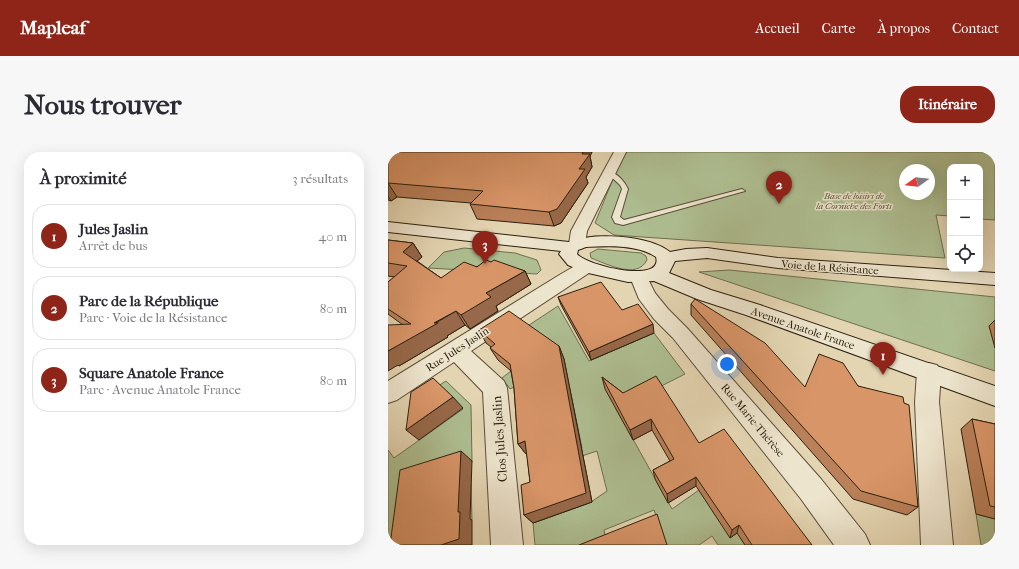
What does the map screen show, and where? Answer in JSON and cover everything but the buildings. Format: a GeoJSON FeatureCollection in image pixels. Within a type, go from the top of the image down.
{"type":"FeatureCollection","features":[{"type":"Feature","properties":{"kind":"street"},"geometry":{"type":"LineString","coordinates":[[388,227],[574,245],[596,242],[648,246],[662,252],[654,270],[613,274],[586,267],[572,260],[568,254],[574,245],[579,231],[610,174],[620,152]]}},
{"type":"Feature","properties":{"kind":"street","name":"Voie de la Résistance"},"geometry":{"type":"LineString","coordinates":[[654,270],[686,254],[707,253],[778,263],[995,280]]}},
{"type":"Feature","properties":{"kind":"street","name":"Rue Jules Jaslin"},"geometry":{"type":"LineString","coordinates":[[388,393],[586,267]]}},
{"type":"Feature","properties":{"kind":"street","name":"Avenue Anatole France"},"geometry":{"type":"LineString","coordinates":[[654,270],[685,288],[720,302],[753,310],[995,396]]}},
{"type":"Feature","properties":{"kind":"street","name":"Rue Marie-Thérèse"},"geometry":{"type":"LineString","coordinates":[[654,270],[646,294],[661,314],[680,332],[811,488],[854,545]]}},
{"type":"Feature","properties":{"kind":"street","name":"Clos Jules Jaslin"},"geometry":{"type":"LineString","coordinates":[[456,350],[495,388],[507,545]]}},
{"type":"Feature","properties":{"kind":"street"},"geometry":{"type":"LineString","coordinates":[[929,372],[927,402],[937,545]]}},
{"type":"Feature","properties":{"kind":"lane"},"geometry":{"type":"LineString","coordinates":[[610,174],[623,184],[625,189],[616,217],[618,221],[623,222],[742,191]]}},
{"type":"Feature","properties":{"kind":"green space","name":"Base de loisirs de la Corniche des Forts"},"geometry":{"type":"Polygon","coordinates":[[[624,152],[995,152],[995,220],[983,219],[983,164],[947,164],[947,216],[936,215],[945,258],[614,235],[595,223],[624,152]]]}},
{"type":"Feature","properties":{"kind":"green space"},"geometry":{"type":"Polygon","coordinates":[[[464,248],[515,253],[537,260],[541,270],[537,274],[428,268],[444,252],[464,248]]]}},
{"type":"Feature","properties":{"kind":"green space"},"geometry":{"type":"Polygon","coordinates":[[[598,249],[641,253],[646,256],[647,260],[642,266],[636,269],[621,269],[591,258],[590,253],[598,249]]]}},
{"type":"Feature","properties":{"kind":"green space"},"geometry":{"type":"Polygon","coordinates":[[[729,270],[995,297],[995,371],[699,272],[729,270]]]}},
{"type":"Feature","properties":{"kind":"green space"},"geometry":{"type":"Polygon","coordinates":[[[558,306],[589,361],[654,333],[685,374],[616,409],[672,509],[699,490],[712,491],[745,545],[718,545],[712,536],[699,545],[666,545],[654,510],[604,530],[607,545],[535,545],[533,523],[591,502],[607,491],[597,451],[536,471],[537,463],[582,448],[571,394],[530,405],[518,385],[510,389],[502,378],[511,371],[523,329],[558,306]]]}},
{"type":"Feature","properties":{"kind":"green space"},"geometry":{"type":"Polygon","coordinates":[[[446,381],[471,405],[472,462],[462,465],[460,488],[471,484],[472,520],[407,545],[388,545],[388,450],[394,458],[463,409],[427,393],[446,381]]]}},
{"type":"Feature","properties":{"kind":"green space"},"geometry":{"type":"Polygon","coordinates":[[[976,514],[995,519],[995,545],[981,545],[976,514]]]}},
{"type":"Feature","properties":{"kind":"place","name":"Parc de la République"},"geometry":{"type":"Point","coordinates":[779,204]}},
{"type":"Feature","properties":{"kind":"place","name":"Square Anatole France"},"geometry":{"type":"Point","coordinates":[485,264]}},
{"type":"Feature","properties":{"kind":"place","name":"Jules Jaslin"},"geometry":{"type":"Point","coordinates":[883,375]}}]}
